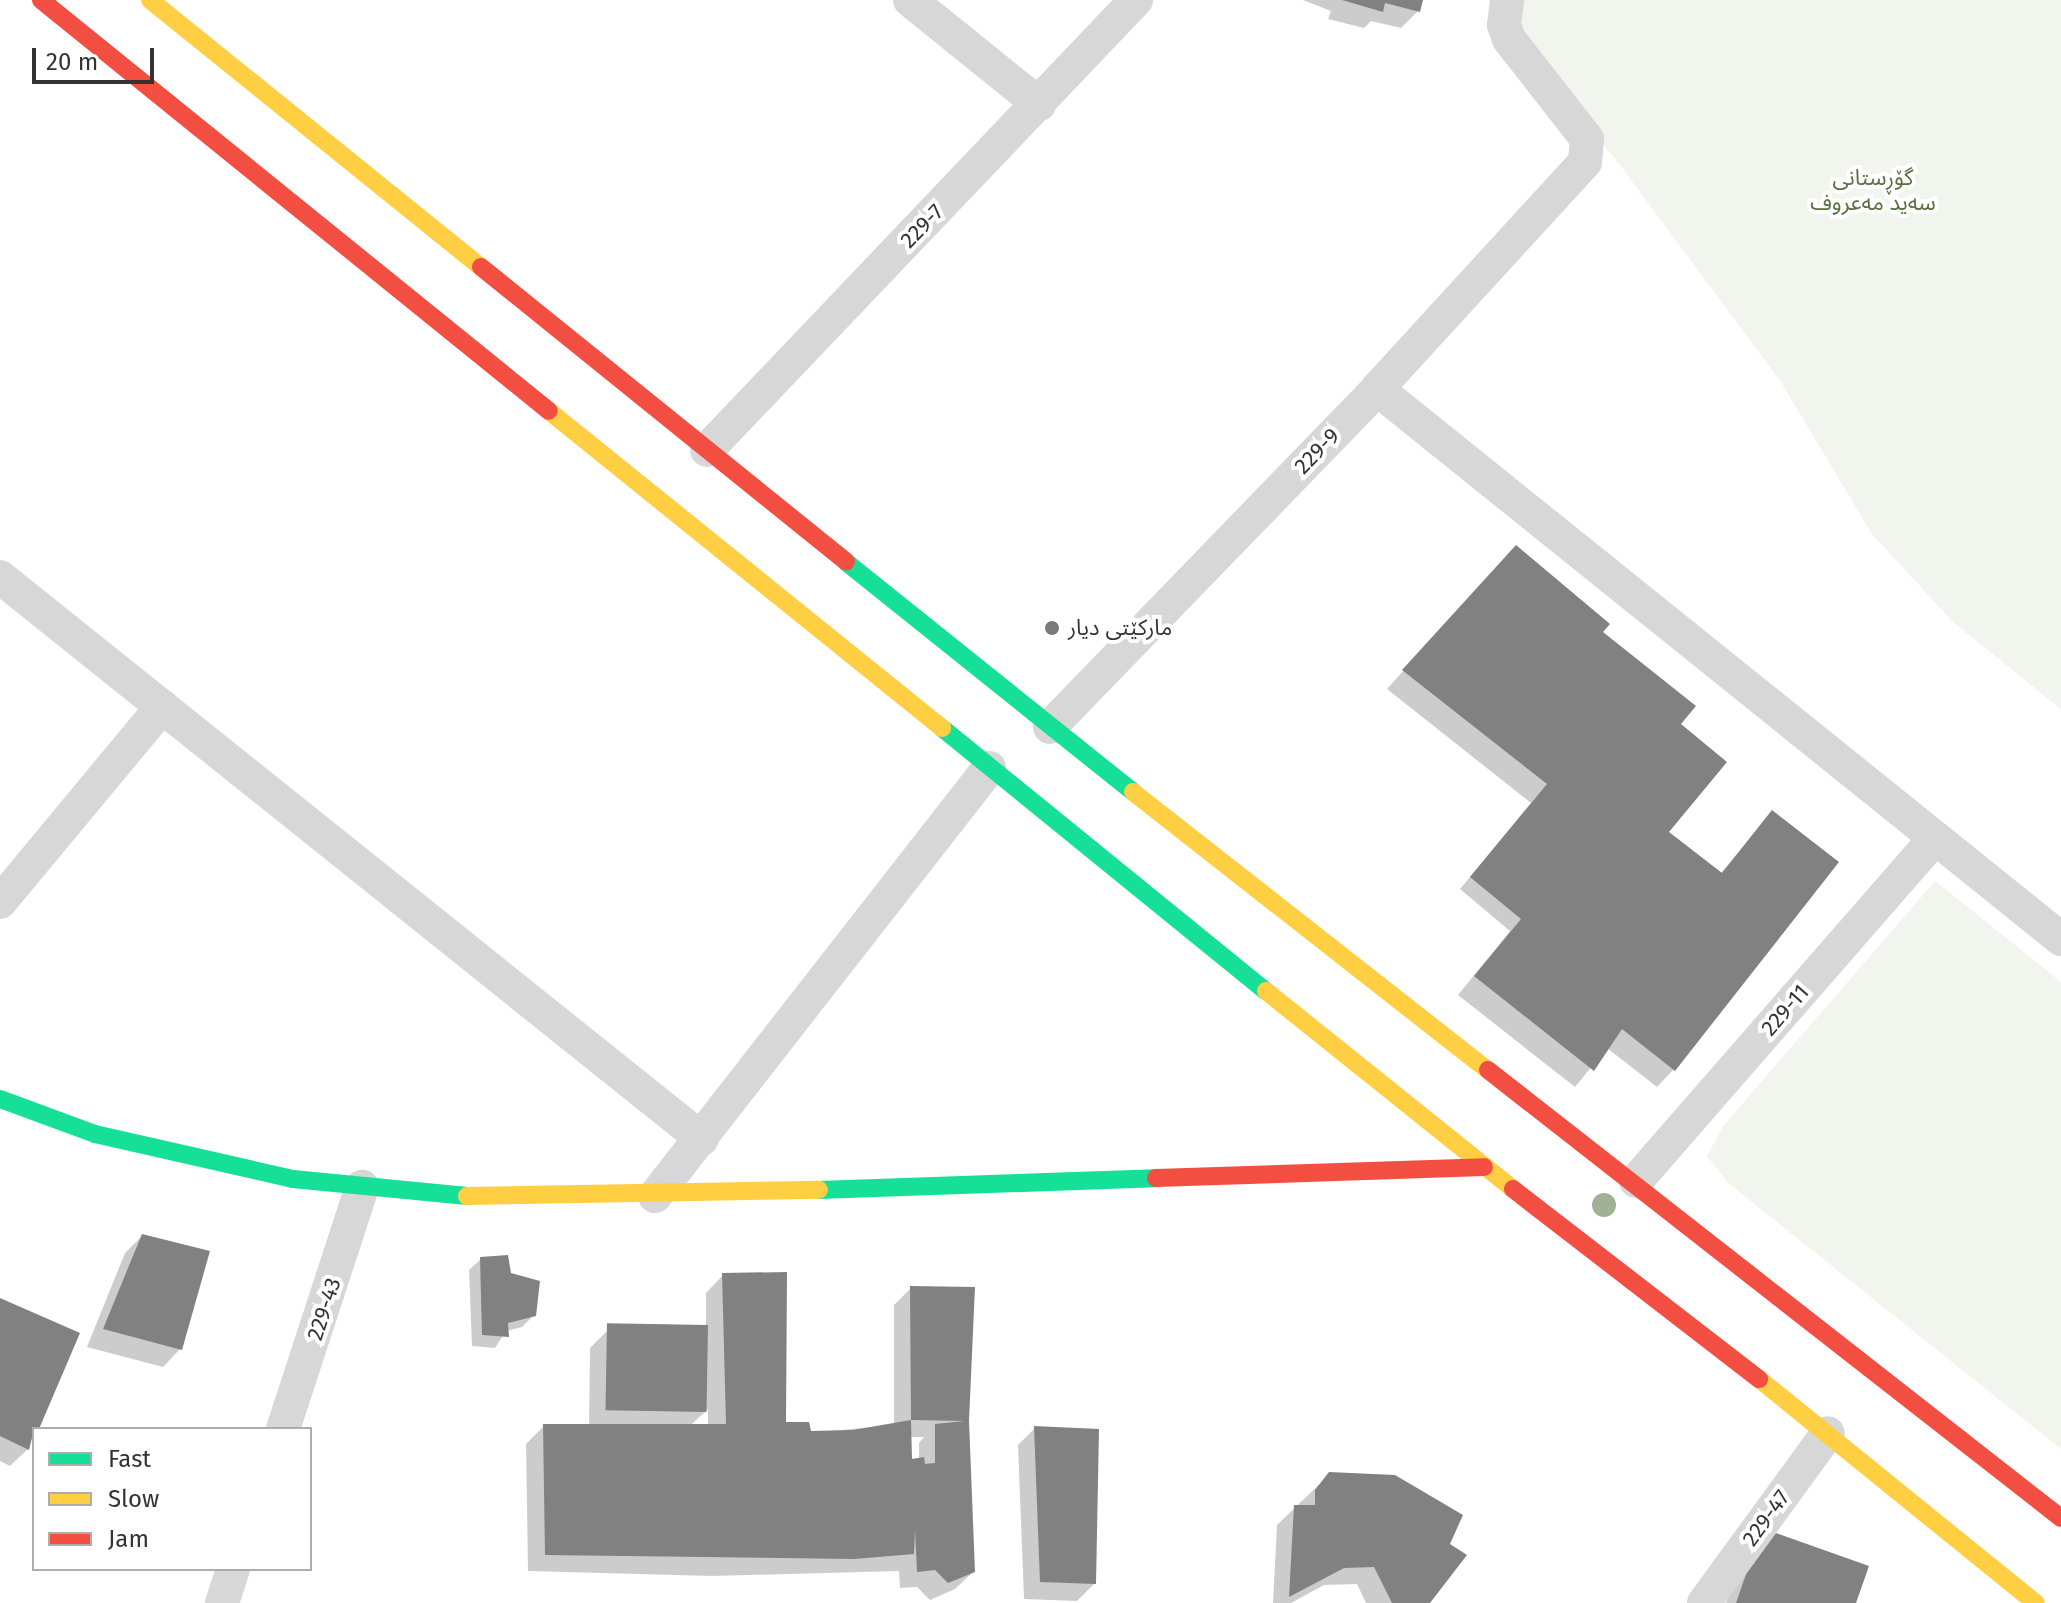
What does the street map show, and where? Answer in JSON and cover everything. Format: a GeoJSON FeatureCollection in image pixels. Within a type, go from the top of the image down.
{"type":"FeatureCollection","features":[{"type":"Feature","properties":{"kind":"street"},"geometry":{"type":"LineString","coordinates":[[41,0],[1484,1167],[1828,1433],[2036,1603]]}},
{"type":"Feature","properties":{"kind":"street"},"geometry":{"type":"LineString","coordinates":[[150,0],[707,450],[837,564],[1636,1181],[2061,1518]]}},
{"type":"Feature","properties":{"kind":"street"},"geometry":{"type":"LineString","coordinates":[[910,0],[1039,104]]}},
{"type":"Feature","properties":{"kind":"street","name":"229-7"},"geometry":{"type":"LineString","coordinates":[[707,450],[1136,0]]}},
{"type":"Feature","properties":{"kind":"street","name":"229-9"},"geometry":{"type":"LineString","coordinates":[[1050,727],[1377,389],[1578,169],[1590,152],[1587,139],[1509,39],[1504,25],[1507,0]]}},
{"type":"Feature","properties":{"kind":"street"},"geometry":{"type":"LineString","coordinates":[[1377,389],[2061,939]]}},
{"type":"Feature","properties":{"kind":"street"},"geometry":{"type":"LineString","coordinates":[[0,577],[702,1139]]}},
{"type":"Feature","properties":{"kind":"street"},"geometry":{"type":"LineString","coordinates":[[798,613],[815,591]]}},
{"type":"Feature","properties":{"kind":"street"},"geometry":{"type":"LineString","coordinates":[[0,902],[162,707]]}},
{"type":"Feature","properties":{"kind":"street"},"geometry":{"type":"LineString","coordinates":[[655,1196],[989,768]]}},
{"type":"Feature","properties":{"kind":"street","name":"229-11"},"geometry":{"type":"LineString","coordinates":[[1636,1181],[1935,838]]}},
{"type":"Feature","properties":{"kind":"street"},"geometry":{"type":"LineString","coordinates":[[0,1099],[95,1134],[293,1179],[443,1196],[655,1196],[1484,1167]]}},
{"type":"Feature","properties":{"kind":"street","name":"229-43"},"geometry":{"type":"LineString","coordinates":[[284,1427],[362,1187]]}},
{"type":"Feature","properties":{"kind":"street","name":"229-47"},"geometry":{"type":"LineString","coordinates":[[1704,1603],[1828,1433]]}},
{"type":"Feature","properties":{"kind":"street"},"geometry":{"type":"LineString","coordinates":[[222,1603],[232,1571]]}},
{"type":"Feature","properties":{"kind":"green space","name":"گۆڕستانی سەید مەعروف"},"geometry":{"type":"Polygon","coordinates":[[[1519,0],[2061,0],[2061,709],[1954,623],[1872,534],[1781,382],[1617,161],[1516,40],[1519,0]]]}},
{"type":"Feature","properties":{"kind":"green space"},"geometry":{"type":"Polygon","coordinates":[[[1935,881],[2061,982],[2061,1449],[1728,1183],[1707,1156],[1724,1125],[1935,881]]]}},
{"type":"Feature","properties":{"kind":"building"},"geometry":{"type":"Polygon","coordinates":[[[1342,0],[1423,0],[1420,12],[1385,3],[1383,12],[1342,0]]]}},
{"type":"Feature","properties":{"kind":"building"},"geometry":{"type":"Polygon","coordinates":[[[1516,545],[1610,624],[1603,632],[1696,706],[1681,724],[1727,762],[1669,832],[1722,873],[1772,810],[1839,862],[1675,1071],[1622,1029],[1594,1071],[1474,976],[1521,919],[1470,877],[1547,784],[1402,670],[1516,545]]]}},
{"type":"Feature","properties":{"kind":"building"},"geometry":{"type":"Polygon","coordinates":[[[142,1234],[210,1251],[182,1350],[103,1329],[142,1234]]]}},
{"type":"Feature","properties":{"kind":"building"},"geometry":{"type":"Polygon","coordinates":[[[508,1255],[511,1273],[540,1281],[536,1316],[508,1323],[509,1337],[482,1335],[480,1257],[508,1255]]]}},
{"type":"Feature","properties":{"kind":"building"},"geometry":{"type":"Polygon","coordinates":[[[787,1272],[786,1422],[809,1422],[811,1431],[853,1430],[911,1420],[910,1286],[975,1287],[969,1421],[975,1572],[948,1583],[935,1570],[917,1572],[915,1530],[914,1554],[854,1559],[545,1555],[543,1424],[726,1424],[722,1273],[787,1272]],[[911,1420],[912,1459],[924,1457],[925,1464],[935,1463],[935,1424],[965,1421],[911,1420]]]}},
{"type":"Feature","properties":{"kind":"building"},"geometry":{"type":"Polygon","coordinates":[[[0,1298],[80,1333],[40,1427],[32,1427],[29,1450],[0,1436],[0,1298]]]}},
{"type":"Feature","properties":{"kind":"building"},"geometry":{"type":"Polygon","coordinates":[[[607,1323],[708,1325],[706,1412],[605,1410],[607,1323]]]}},
{"type":"Feature","properties":{"kind":"building"},"geometry":{"type":"Polygon","coordinates":[[[1034,1426],[1099,1429],[1096,1584],[1040,1582],[1034,1426]]]}},
{"type":"Feature","properties":{"kind":"building"},"geometry":{"type":"Polygon","coordinates":[[[1329,1472],[1395,1475],[1463,1515],[1450,1544],[1467,1555],[1430,1603],[1392,1603],[1374,1567],[1344,1568],[1289,1597],[1294,1505],[1315,1505],[1315,1490],[1329,1472]]]}},
{"type":"Feature","properties":{"kind":"building"},"geometry":{"type":"Polygon","coordinates":[[[1762,1528],[1869,1566],[1856,1603],[1736,1603],[1762,1528]]]}},
{"type":"Feature","properties":{"kind":"traffic: fast"},"geometry":{"type":"LineString","coordinates":[[846,562],[1133,792]]}},
{"type":"Feature","properties":{"kind":"traffic: fast"},"geometry":{"type":"LineString","coordinates":[[942,728],[1266,991]]}},
{"type":"Feature","properties":{"kind":"traffic: fast"},"geometry":{"type":"LineString","coordinates":[[0,1099],[95,1134],[293,1179],[467,1196]]}},
{"type":"Feature","properties":{"kind":"traffic: fast"},"geometry":{"type":"LineString","coordinates":[[819,1190],[1156,1178]]}},
{"type":"Feature","properties":{"kind":"traffic: slow"},"geometry":{"type":"LineString","coordinates":[[150,0],[481,267]]}},
{"type":"Feature","properties":{"kind":"traffic: slow"},"geometry":{"type":"LineString","coordinates":[[549,411],[942,728]]}},
{"type":"Feature","properties":{"kind":"traffic: slow"},"geometry":{"type":"LineString","coordinates":[[1133,792],[1488,1070]]}},
{"type":"Feature","properties":{"kind":"traffic: slow"},"geometry":{"type":"LineString","coordinates":[[1266,991],[1513,1189]]}},
{"type":"Feature","properties":{"kind":"traffic: slow"},"geometry":{"type":"LineString","coordinates":[[467,1196],[819,1190]]}},
{"type":"Feature","properties":{"kind":"traffic: slow"},"geometry":{"type":"LineString","coordinates":[[1759,1379],[2036,1603]]}},
{"type":"Feature","properties":{"kind":"traffic: jam"},"geometry":{"type":"LineString","coordinates":[[41,0],[549,411]]}},
{"type":"Feature","properties":{"kind":"traffic: jam"},"geometry":{"type":"LineString","coordinates":[[481,267],[846,562]]}},
{"type":"Feature","properties":{"kind":"traffic: jam"},"geometry":{"type":"LineString","coordinates":[[1488,1070],[2061,1518]]}},
{"type":"Feature","properties":{"kind":"traffic: jam"},"geometry":{"type":"LineString","coordinates":[[1156,1178],[1484,1167]]}},
{"type":"Feature","properties":{"kind":"traffic: jam"},"geometry":{"type":"LineString","coordinates":[[1513,1189],[1759,1379]]}},
{"type":"Feature","properties":{"kind":"place","name":"مارکێتی دیار"},"geometry":{"type":"Point","coordinates":[1052,628]}}]}
